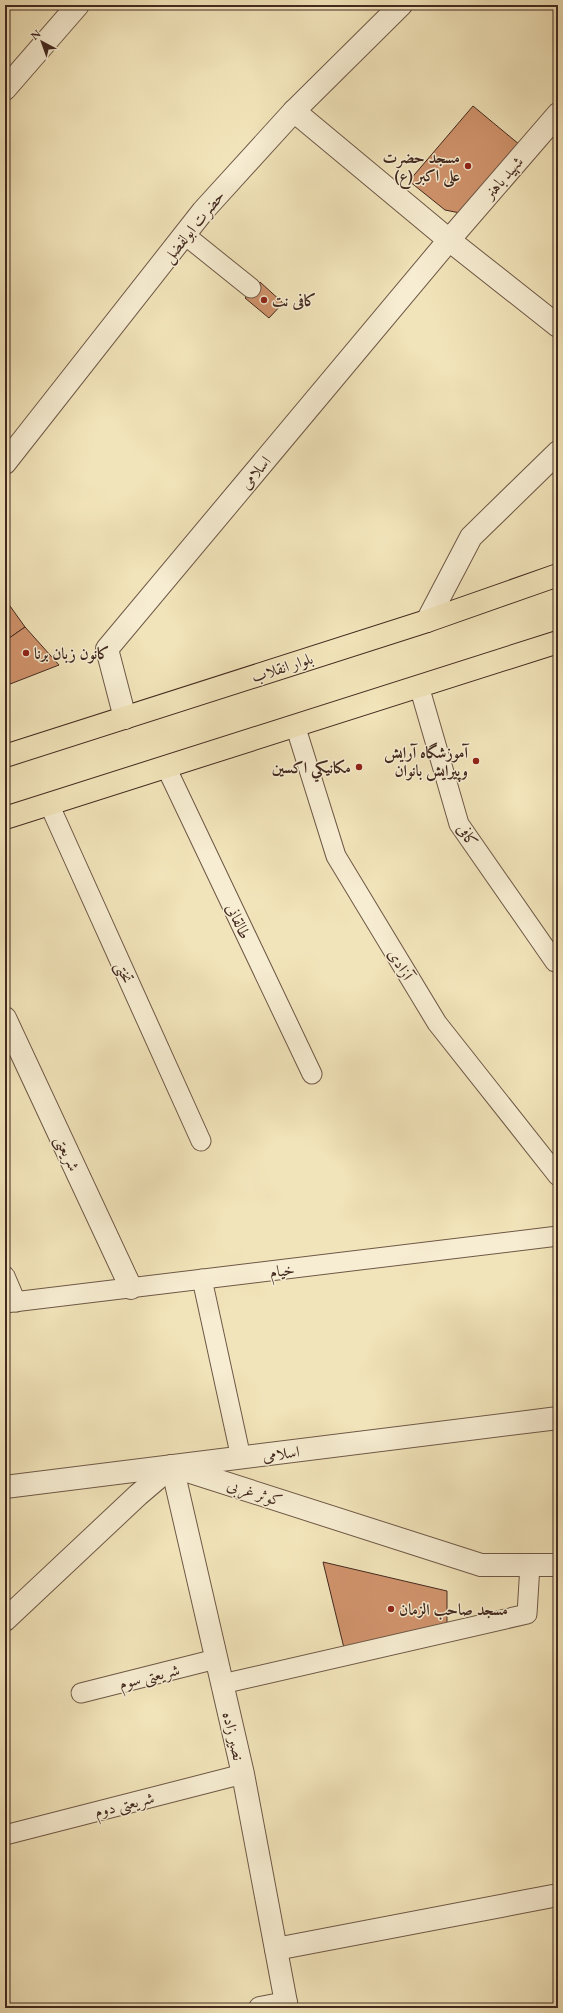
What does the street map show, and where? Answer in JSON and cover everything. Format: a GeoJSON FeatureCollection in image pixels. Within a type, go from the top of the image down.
{"type":"FeatureCollection","features":[{"type":"Feature","properties":{"kind":"main road","name":"بلوار انقلاب"},"geometry":{"type":"LineString","coordinates":[[5,756],[427,621],[558,575]]}},
{"type":"Feature","properties":{"kind":"main road"},"geometry":{"type":"LineString","coordinates":[[5,818],[558,642]]}},
{"type":"Feature","properties":{"kind":"street"},"geometry":{"type":"LineString","coordinates":[[5,89],[78,5]]}},
{"type":"Feature","properties":{"kind":"street","name":"حضرت ابولفضل"},"geometry":{"type":"LineString","coordinates":[[5,463],[203,211],[294,110],[401,5]]}},
{"type":"Feature","properties":{"kind":"street"},"geometry":{"type":"LineString","coordinates":[[294,110],[449,240],[556,319]]}},
{"type":"Feature","properties":{"kind":"street","name":"شهید باهنر"},"geometry":{"type":"LineString","coordinates":[[449,240],[558,114]]}},
{"type":"Feature","properties":{"kind":"street","name":"اسلامی"},"geometry":{"type":"LineString","coordinates":[[125,718],[107,649],[449,240]]}},
{"type":"Feature","properties":{"kind":"street"},"geometry":{"type":"LineString","coordinates":[[427,621],[471,537],[558,452]]}},
{"type":"Feature","properties":{"kind":"street","name":"شریعتی"},"geometry":{"type":"LineString","coordinates":[[5,1018],[130,1288]]}},
{"type":"Feature","properties":{"kind":"street","name":"اسلامی"},"geometry":{"type":"LineString","coordinates":[[5,1487],[558,1418]]}},
{"type":"Feature","properties":{"kind":"street"},"geometry":{"type":"LineString","coordinates":[[5,1620],[138,1495],[172,1466]]}},
{"type":"Feature","properties":{"kind":"street","name":"کوثر غربی"},"geometry":{"type":"LineString","coordinates":[[172,1466],[481,1565],[558,1565]]}},
{"type":"Feature","properties":{"kind":"street","name":"نصیر زاده"},"geometry":{"type":"LineString","coordinates":[[172,1466],[243,1774],[287,2006]]}},
{"type":"Feature","properties":{"kind":"street"},"geometry":{"type":"LineString","coordinates":[[276,1949],[558,1896]]}},
{"type":"Feature","properties":{"kind":"street"},"geometry":{"type":"LineString","coordinates":[[260,2008],[287,2006]]}},
{"type":"Feature","properties":{"kind":"lane"},"geometry":{"type":"LineString","coordinates":[[185,235],[252,288]]}},
{"type":"Feature","properties":{"kind":"lane","name":"کافی"},"geometry":{"type":"LineString","coordinates":[[419,686],[459,824],[555,962],[558,959]]}},
{"type":"Feature","properties":{"kind":"lane","name":"آزادی"},"geometry":{"type":"LineString","coordinates":[[295,725],[336,856],[437,1023],[558,1176]]}},
{"type":"Feature","properties":{"kind":"lane","name":"طالقانی"},"geometry":{"type":"LineString","coordinates":[[166,767],[312,1074]]}},
{"type":"Feature","properties":{"kind":"lane","name":"تختی"},"geometry":{"type":"LineString","coordinates":[[49,804],[201,1141]]}},
{"type":"Feature","properties":{"kind":"lane","name":"خیام"},"geometry":{"type":"LineString","coordinates":[[10,1302],[558,1236]]}},
{"type":"Feature","properties":{"kind":"lane"},"geometry":{"type":"LineString","coordinates":[[5,1276],[10,1302]]}},
{"type":"Feature","properties":{"kind":"lane"},"geometry":{"type":"LineString","coordinates":[[202,1279],[241,1458]]}},
{"type":"Feature","properties":{"kind":"lane"},"geometry":{"type":"LineString","coordinates":[[222,1684],[527,1614],[530,1565]]}},
{"type":"Feature","properties":{"kind":"lane","name":"شریعتی سوم"},"geometry":{"type":"LineString","coordinates":[[81,1693],[216,1659]]}},
{"type":"Feature","properties":{"kind":"lane","name":"شریعتی دوم"},"geometry":{"type":"LineString","coordinates":[[5,1835],[243,1774]]}},
{"type":"Feature","properties":{"kind":"building","name":"مسجد حضرت علی اکبر (ع)"},"geometry":{"type":"Polygon","coordinates":[[[473,106],[526,150],[470,215],[445,210],[409,181],[473,106]]]}},
{"type":"Feature","properties":{"kind":"building","name":"کافی نت"},"geometry":{"type":"Polygon","coordinates":[[[260,282],[283,303],[269,318],[245,298],[260,282]]]}},
{"type":"Feature","properties":{"kind":"building"},"geometry":{"type":"Polygon","coordinates":[[[5,599],[25,627],[5,641],[5,599]]]}},
{"type":"Feature","properties":{"kind":"building","name":"کانون زبان برنا"},"geometry":{"type":"Polygon","coordinates":[[[25,627],[59,665],[5,686],[5,641],[25,627]]]}},
{"type":"Feature","properties":{"kind":"building","name":"مسجد صاحب الزمان"},"geometry":{"type":"Polygon","coordinates":[[[323,1562],[447,1591],[447,1626],[344,1648],[323,1562]]]}},
{"type":"Feature","properties":{"kind":"place","name":"مسجد حضرت علی اکبر (ع)"},"geometry":{"type":"Point","coordinates":[468,166]}},
{"type":"Feature","properties":{"kind":"place","name":"کافی نت"},"geometry":{"type":"Point","coordinates":[264,300]}},
{"type":"Feature","properties":{"kind":"place","name":"کانون زبان برنا"},"geometry":{"type":"Point","coordinates":[26,653]}},
{"type":"Feature","properties":{"kind":"place","name":"آموزشگاه آرایش وپیرایش بانوان"},"geometry":{"type":"Point","coordinates":[476,761]}},
{"type":"Feature","properties":{"kind":"place","name":"مكانيكي اكسين"},"geometry":{"type":"Point","coordinates":[359,767]}},
{"type":"Feature","properties":{"kind":"place","name":"مسجد صاحب الزمان"},"geometry":{"type":"Point","coordinates":[391,1609]}}]}
